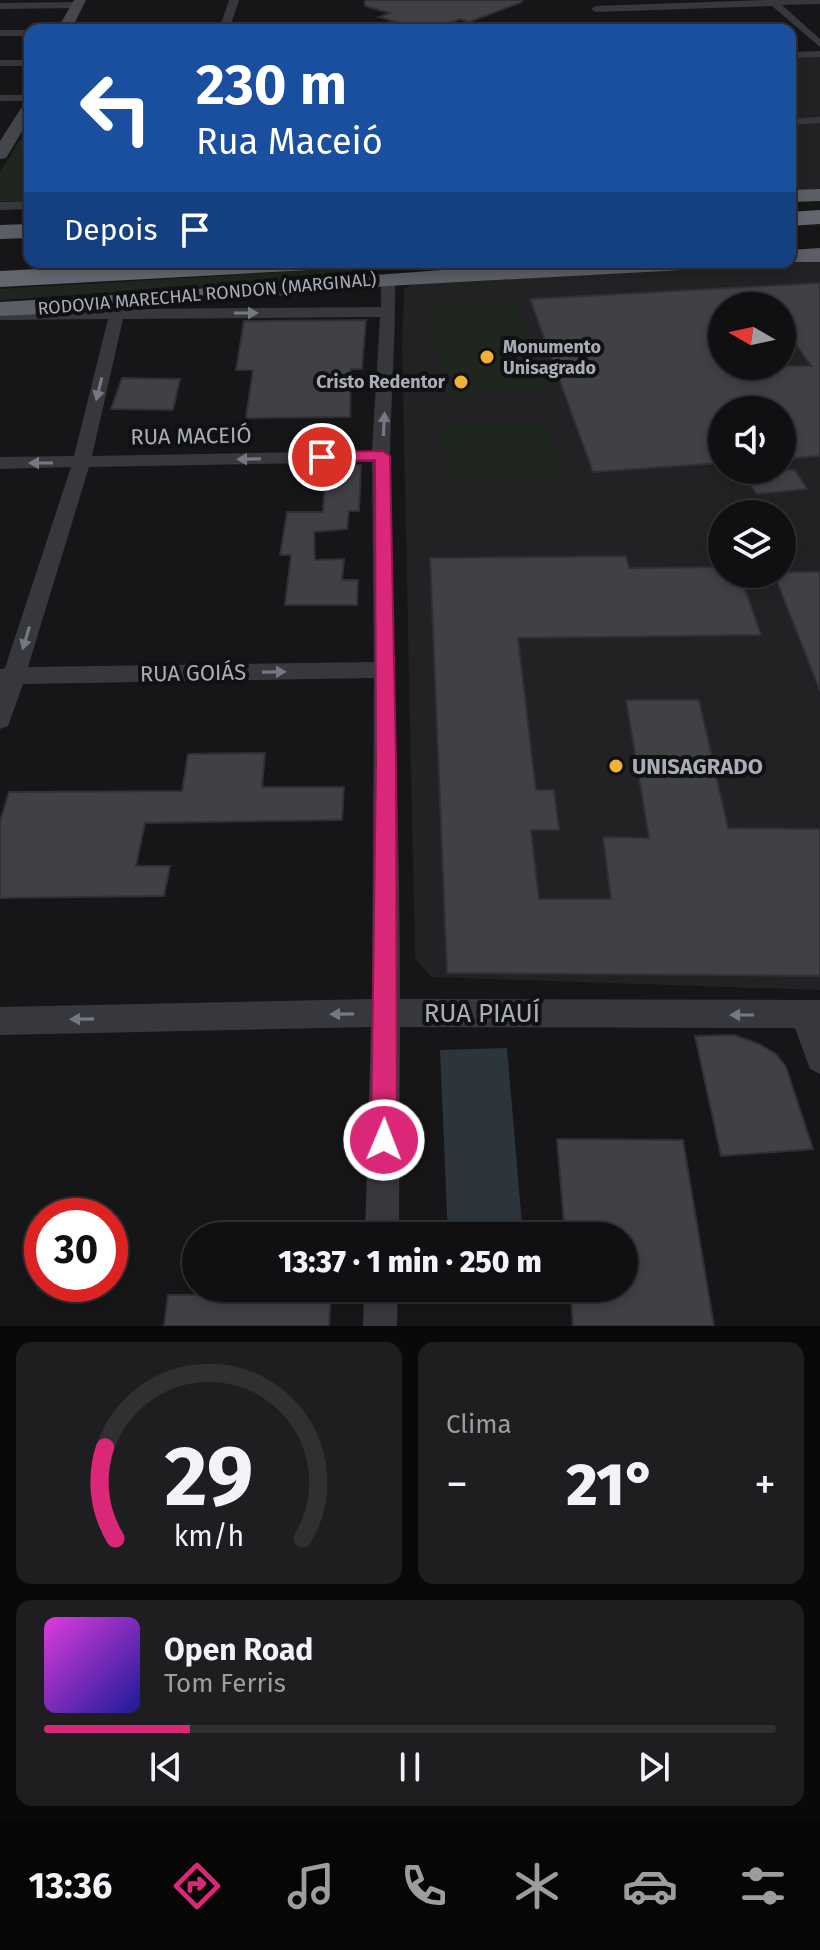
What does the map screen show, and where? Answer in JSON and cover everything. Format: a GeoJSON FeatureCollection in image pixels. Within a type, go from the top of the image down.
{"type":"FeatureCollection","features":[{"type":"Feature","properties":{"kind":"highway"},"geometry":{"type":"LineString","coordinates":[[796,196],[820,195]]}},
{"type":"Feature","properties":{"kind":"highway"},"geometry":{"type":"LineString","coordinates":[[796,219],[820,217]]}},
{"type":"Feature","properties":{"kind":"highway"},"geometry":{"type":"LineString","coordinates":[[0,232],[24,231]]}},
{"type":"Feature","properties":{"kind":"highway"},"geometry":{"type":"LineString","coordinates":[[796,236],[820,235]]}},
{"type":"Feature","properties":{"kind":"highway"},"geometry":{"type":"LineString","coordinates":[[796,257],[820,255]]}},
{"type":"Feature","properties":{"kind":"highway"},"geometry":{"type":"LineString","coordinates":[[0,263],[24,261]]}},
{"type":"Feature","properties":{"kind":"highway"},"geometry":{"type":"LineString","coordinates":[[0,279],[201,268]]}},
{"type":"Feature","properties":{"kind":"highway","name":"RODOVIA MARECHAL RONDON (MARGINAL)"},"geometry":{"type":"LineString","coordinates":[[0,312],[388,279],[591,268]]}},
{"type":"Feature","properties":{"kind":"main road"},"geometry":{"type":"LineString","coordinates":[[68,24],[83,2]]}},
{"type":"Feature","properties":{"kind":"main road"},"geometry":{"type":"LineString","coordinates":[[76,24],[83,2]]}},
{"type":"Feature","properties":{"kind":"main road"},"geometry":{"type":"LineString","coordinates":[[0,131],[24,101]]}},
{"type":"Feature","properties":{"kind":"main road"},"geometry":{"type":"LineString","coordinates":[[0,154],[24,104]]}},
{"type":"Feature","properties":{"kind":"street"},"geometry":{"type":"LineString","coordinates":[[226,24],[234,0]]}},
{"type":"Feature","properties":{"kind":"street"},"geometry":{"type":"LineString","coordinates":[[773,1],[820,44]]}},
{"type":"Feature","properties":{"kind":"street"},"geometry":{"type":"LineString","coordinates":[[596,9],[620,4],[820,1]]}},
{"type":"Feature","properties":{"kind":"street"},"geometry":{"type":"LineString","coordinates":[[0,6],[83,2]]}},
{"type":"Feature","properties":{"kind":"street"},"geometry":{"type":"LineString","coordinates":[[620,4],[630,17]]}},
{"type":"Feature","properties":{"kind":"street"},"geometry":{"type":"LineString","coordinates":[[0,33],[24,33]]}},
{"type":"Feature","properties":{"kind":"street"},"geometry":{"type":"LineString","coordinates":[[796,55],[820,54]]}},
{"type":"Feature","properties":{"kind":"street"},"geometry":{"type":"LineString","coordinates":[[0,63],[24,63]]}},
{"type":"Feature","properties":{"kind":"street"},"geometry":{"type":"LineString","coordinates":[[0,98],[24,96]]}},
{"type":"Feature","properties":{"kind":"street"},"geometry":{"type":"LineString","coordinates":[[796,122],[820,120]]}},
{"type":"Feature","properties":{"kind":"street"},"geometry":{"type":"LineString","coordinates":[[0,206],[24,205]]}},
{"type":"Feature","properties":{"kind":"street"},"geometry":{"type":"LineString","coordinates":[[382,1222],[386,1013],[383,456],[388,279]]}},
{"type":"Feature","properties":{"kind":"street"},"geometry":{"type":"LineString","coordinates":[[0,312],[389,312]]}},
{"type":"Feature","properties":{"kind":"street"},"geometry":{"type":"LineString","coordinates":[[0,720],[7,676],[81,463],[117,313]]}},
{"type":"Feature","properties":{"kind":"street","name":"RUA MACEIÓ"},"geometry":{"type":"LineString","coordinates":[[0,463],[383,456]]}},
{"type":"Feature","properties":{"kind":"street","name":"RUA GOIÁS"},"geometry":{"type":"LineString","coordinates":[[7,676],[386,670]]}},
{"type":"Feature","properties":{"kind":"street","name":"RUA PIAUÍ"},"geometry":{"type":"LineString","coordinates":[[0,1021],[386,1013],[813,1015]]}},
{"type":"Feature","properties":{"kind":"street"},"geometry":{"type":"LineString","coordinates":[[813,1015],[820,1059]]}},
{"type":"Feature","properties":{"kind":"street"},"geometry":{"type":"LineString","coordinates":[[380,1326],[381,1302]]}},
{"type":"Feature","properties":{"kind":"shaded area"},"geometry":{"type":"Polygon","coordinates":[[[820,51],[820,200],[796,202],[796,53],[820,51]]]}},
{"type":"Feature","properties":{"kind":"shaded area"},"geometry":{"type":"Polygon","coordinates":[[[20,140],[24,140],[24,201],[0,201],[0,172],[20,140]]]}},
{"type":"Feature","properties":{"kind":"shaded area","name":"UNISAGRADO"},"geometry":{"type":"Polygon","coordinates":[[[820,261],[820,990],[431,977],[415,958],[402,348],[404,290],[410,285],[700,268],[796,268],[796,262],[820,261]]]}},
{"type":"Feature","properties":{"kind":"shaded area"},"geometry":{"type":"Polygon","coordinates":[[[350,268],[353,274],[341,277],[0,300],[0,289],[350,268]]]}},
{"type":"Feature","properties":{"kind":"shaded area"},"geometry":{"type":"Polygon","coordinates":[[[515,304],[548,389],[449,396],[427,313],[435,305],[515,304]]]}},
{"type":"Feature","properties":{"kind":"shaded area"},"geometry":{"type":"Polygon","coordinates":[[[547,421],[560,477],[450,485],[438,426],[547,421]]]}},
{"type":"Feature","properties":{"kind":"shaded area"},"geometry":{"type":"Polygon","coordinates":[[[507,1048],[522,1222],[447,1222],[440,1050],[507,1048]]]}},
{"type":"Feature","properties":{"kind":"building"},"geometry":{"type":"Polygon","coordinates":[[[365,0],[522,0],[469,22],[460,19],[445,24],[404,24],[379,17],[390,13],[365,6],[365,0]]]}},
{"type":"Feature","properties":{"kind":"building"},"geometry":{"type":"Polygon","coordinates":[[[820,283],[820,456],[796,458],[796,396],[708,396],[708,464],[593,472],[530,299],[820,283]]]}},
{"type":"Feature","properties":{"kind":"building"},"geometry":{"type":"Polygon","coordinates":[[[366,320],[362,369],[351,369],[350,417],[246,418],[253,370],[236,370],[244,321],[366,320]]]}},
{"type":"Feature","properties":{"kind":"building"},"geometry":{"type":"Polygon","coordinates":[[[122,378],[180,379],[173,410],[111,409],[122,378]]]}},
{"type":"Feature","properties":{"kind":"building"},"geometry":{"type":"Polygon","coordinates":[[[361,465],[359,511],[349,511],[347,529],[314,532],[315,560],[344,559],[342,580],[358,580],[357,605],[285,605],[291,555],[280,555],[287,512],[323,512],[326,466],[361,465]]]}},
{"type":"Feature","properties":{"kind":"building"},"geometry":{"type":"Polygon","coordinates":[[[796,472],[807,489],[756,494],[750,484],[796,484],[796,472]]]}},
{"type":"Feature","properties":{"kind":"building"},"geometry":{"type":"Polygon","coordinates":[[[626,556],[629,568],[708,567],[708,588],[745,588],[761,635],[518,638],[536,790],[554,790],[559,830],[531,830],[539,899],[611,899],[603,837],[649,838],[626,700],[699,700],[728,828],[820,829],[820,976],[447,973],[430,558],[626,556]]]}},
{"type":"Feature","properties":{"kind":"building"},"geometry":{"type":"Polygon","coordinates":[[[796,572],[820,572],[820,691],[780,588],[796,588],[796,572]]]}},
{"type":"Feature","properties":{"kind":"building"},"geometry":{"type":"Polygon","coordinates":[[[265,753],[262,787],[344,787],[342,820],[145,823],[136,866],[170,866],[164,896],[0,898],[0,821],[9,792],[182,791],[188,754],[265,753]]]}},
{"type":"Feature","properties":{"kind":"building"},"geometry":{"type":"Polygon","coordinates":[[[734,1035],[776,1054],[786,1067],[813,1149],[721,1156],[695,1036],[734,1035]]]}},
{"type":"Feature","properties":{"kind":"building"},"geometry":{"type":"Polygon","coordinates":[[[557,1139],[683,1140],[714,1326],[573,1326],[571,1302],[638,1302],[638,1222],[564,1222],[557,1139]]]}},
{"type":"Feature","properties":{"kind":"building"},"geometry":{"type":"Polygon","coordinates":[[[168,1295],[182,1295],[182,1302],[330,1302],[329,1326],[164,1326],[168,1295]]]}},
{"type":"Feature","properties":{"kind":"place","name":"Monumento Unisagrado"},"geometry":{"type":"Point","coordinates":[487,357]}},
{"type":"Feature","properties":{"kind":"place","name":"Cristo Redentor"},"geometry":{"type":"Point","coordinates":[461,382]}},
{"type":"Feature","properties":{"kind":"place","name":"UNISAGRADO"},"geometry":{"type":"Point","coordinates":[616,766]}},
{"type":"Feature","properties":{"kind":"route"},"geometry":{"type":"LineString","coordinates":[[322,457],[383,456],[381,509],[386,670],[384,1140]]}}]}
